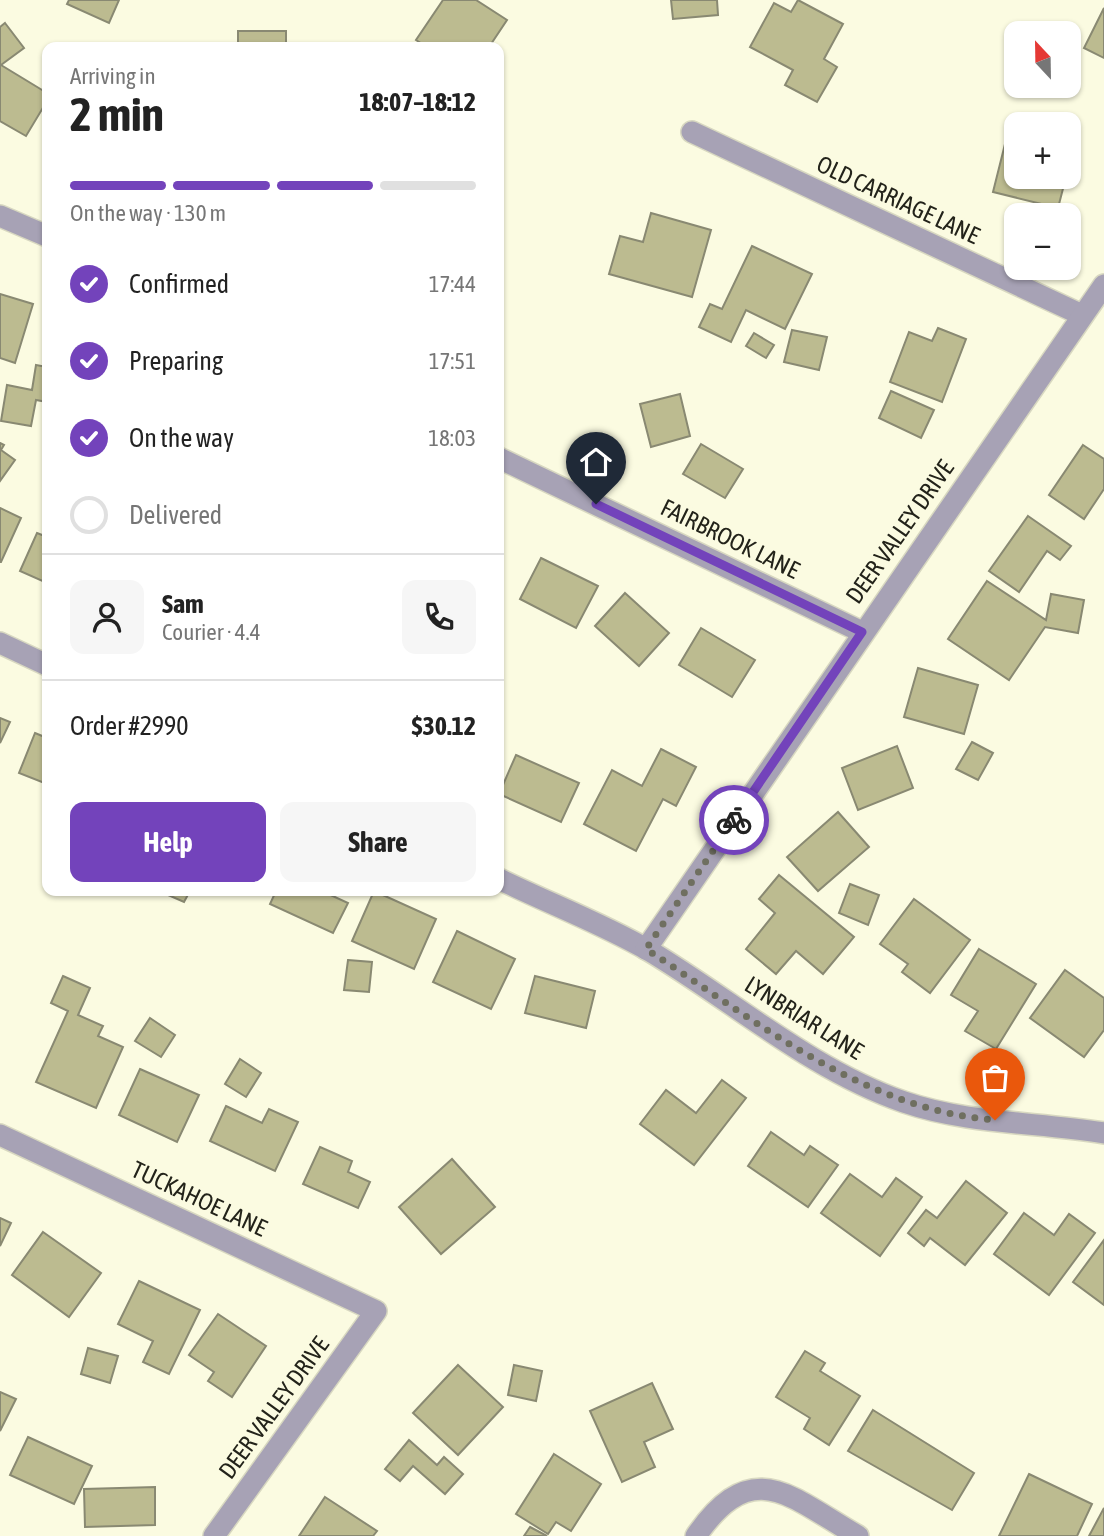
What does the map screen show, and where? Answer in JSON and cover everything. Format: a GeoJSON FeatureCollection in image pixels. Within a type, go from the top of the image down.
{"type":"FeatureCollection","features":[{"type":"Feature","properties":{"kind":"street","name":"OLD CARRIAGE LANE"},"geometry":{"type":"LineString","coordinates":[[692,132],[1082,315]]}},
{"type":"Feature","properties":{"kind":"street"},"geometry":{"type":"LineString","coordinates":[[0,216],[42,234]]}},
{"type":"Feature","properties":{"kind":"street","name":"DEER VALLEY DRIVE"},"geometry":{"type":"LineString","coordinates":[[646,949],[862,632],[1104,285]]}},
{"type":"Feature","properties":{"kind":"street","name":"FAIRBROOK LANE"},"geometry":{"type":"LineString","coordinates":[[504,460],[862,632]]}},
{"type":"Feature","properties":{"kind":"street"},"geometry":{"type":"LineString","coordinates":[[0,643],[42,664]]}},
{"type":"Feature","properties":{"kind":"street","name":"LYNBRIAR LANE"},"geometry":{"type":"LineString","coordinates":[[504,881],[646,949],[795,1045],[871,1089],[906,1102],[974,1119],[1059,1126],[1104,1133]]}},
{"type":"Feature","properties":{"kind":"street","name":"TUCKAHOE LANE"},"geometry":{"type":"LineString","coordinates":[[0,1135],[376,1311]]}},
{"type":"Feature","properties":{"kind":"street","name":"DEER VALLEY DRIVE"},"geometry":{"type":"LineString","coordinates":[[214,1536],[376,1311]]}},
{"type":"Feature","properties":{"kind":"street"},"geometry":{"type":"LineString","coordinates":[[696,1536],[712,1513],[733,1494],[761,1486],[786,1494],[858,1536]]}},
{"type":"Feature","properties":{"kind":"building"},"geometry":{"type":"Polygon","coordinates":[[[69,0],[119,0],[109,23],[67,4],[69,0]]]}},
{"type":"Feature","properties":{"kind":"building"},"geometry":{"type":"Polygon","coordinates":[[[443,0],[476,0],[507,20],[492,42],[416,40],[443,0]]]}},
{"type":"Feature","properties":{"kind":"building"},"geometry":{"type":"Polygon","coordinates":[[[671,0],[717,0],[718,15],[673,19],[671,0]]]}},
{"type":"Feature","properties":{"kind":"building"},"geometry":{"type":"Polygon","coordinates":[[[798,0],[843,24],[824,59],[837,67],[817,102],[785,85],[793,70],[750,47],[774,3],[791,12],[798,0]]]}},
{"type":"Feature","properties":{"kind":"building"},"geometry":{"type":"Polygon","coordinates":[[[1104,8],[1104,58],[1084,48],[1104,8]]]}},
{"type":"Feature","properties":{"kind":"building"},"geometry":{"type":"Polygon","coordinates":[[[5,23],[24,48],[1,65],[42,90],[42,109],[26,136],[0,121],[0,27],[5,23]]]}},
{"type":"Feature","properties":{"kind":"building"},"geometry":{"type":"Polygon","coordinates":[[[238,31],[286,31],[286,42],[238,42],[238,31]]]}},
{"type":"Feature","properties":{"kind":"building"},"geometry":{"type":"Polygon","coordinates":[[[1004,148],[1004,189],[1063,189],[1059,203],[1038,203],[993,192],[1004,148]]]}},
{"type":"Feature","properties":{"kind":"building"},"geometry":{"type":"Polygon","coordinates":[[[651,213],[711,230],[692,297],[609,274],[620,236],[643,242],[651,213]]]}},
{"type":"Feature","properties":{"kind":"building"},"geometry":{"type":"Polygon","coordinates":[[[752,246],[812,274],[785,329],[746,310],[731,342],[699,327],[710,304],[722,309],[752,246]]]}},
{"type":"Feature","properties":{"kind":"building"},"geometry":{"type":"Polygon","coordinates":[[[0,294],[33,304],[15,363],[0,358],[0,294]]]}},
{"type":"Feature","properties":{"kind":"building"},"geometry":{"type":"Polygon","coordinates":[[[938,328],[966,339],[942,402],[890,382],[909,332],[932,341],[938,328]]]}},
{"type":"Feature","properties":{"kind":"building"},"geometry":{"type":"Polygon","coordinates":[[[792,330],[827,337],[819,370],[784,362],[792,330]]]}},
{"type":"Feature","properties":{"kind":"building"},"geometry":{"type":"Polygon","coordinates":[[[754,333],[774,345],[766,358],[746,346],[754,333]]]}},
{"type":"Feature","properties":{"kind":"building"},"geometry":{"type":"Polygon","coordinates":[[[36,365],[42,366],[42,401],[36,400],[31,426],[1,421],[7,385],[32,390],[36,365]]]}},
{"type":"Feature","properties":{"kind":"building"},"geometry":{"type":"Polygon","coordinates":[[[891,391],[934,410],[921,438],[879,418],[891,391]]]}},
{"type":"Feature","properties":{"kind":"building"},"geometry":{"type":"Polygon","coordinates":[[[680,394],[690,436],[651,447],[640,404],[680,394]]]}},
{"type":"Feature","properties":{"kind":"building"},"geometry":{"type":"Polygon","coordinates":[[[0,443],[4,445],[1,450],[15,460],[0,481],[0,443]]]}},
{"type":"Feature","properties":{"kind":"building"},"geometry":{"type":"Polygon","coordinates":[[[701,444],[743,469],[725,498],[683,474],[701,444]]]}},
{"type":"Feature","properties":{"kind":"building"},"geometry":{"type":"Polygon","coordinates":[[[1083,445],[1104,459],[1104,489],[1084,519],[1049,495],[1083,445]]]}},
{"type":"Feature","properties":{"kind":"building"},"geometry":{"type":"Polygon","coordinates":[[[0,508],[21,518],[1,562],[0,562],[0,508]]]}},
{"type":"Feature","properties":{"kind":"building"},"geometry":{"type":"Polygon","coordinates":[[[1028,516],[1071,546],[1060,560],[1047,551],[1019,592],[989,571],[1028,516]]]}},
{"type":"Feature","properties":{"kind":"building"},"geometry":{"type":"Polygon","coordinates":[[[37,533],[42,535],[42,581],[20,571],[37,533]]]}},
{"type":"Feature","properties":{"kind":"building"},"geometry":{"type":"Polygon","coordinates":[[[541,558],[598,586],[576,628],[520,599],[541,558]]]}},
{"type":"Feature","properties":{"kind":"building"},"geometry":{"type":"Polygon","coordinates":[[[987,581],[1046,620],[1051,594],[1084,600],[1078,633],[1045,627],[1009,680],[948,639],[987,581]]]}},
{"type":"Feature","properties":{"kind":"building"},"geometry":{"type":"Polygon","coordinates":[[[625,593],[669,633],[639,666],[595,626],[625,593]]]}},
{"type":"Feature","properties":{"kind":"building"},"geometry":{"type":"Polygon","coordinates":[[[701,628],[755,660],[732,697],[679,665],[701,628]]]}},
{"type":"Feature","properties":{"kind":"building"},"geometry":{"type":"Polygon","coordinates":[[[918,668],[978,685],[964,734],[904,717],[918,668]]]}},
{"type":"Feature","properties":{"kind":"building"},"geometry":{"type":"Polygon","coordinates":[[[0,718],[10,722],[0,743],[0,718]]]}},
{"type":"Feature","properties":{"kind":"building"},"geometry":{"type":"Polygon","coordinates":[[[35,733],[42,736],[42,782],[19,773],[35,733]]]}},
{"type":"Feature","properties":{"kind":"building"},"geometry":{"type":"Polygon","coordinates":[[[972,742],[993,753],[978,780],[956,769],[972,742]]]}},
{"type":"Feature","properties":{"kind":"building"},"geometry":{"type":"Polygon","coordinates":[[[897,746],[913,788],[858,810],[842,768],[897,746]]]}},
{"type":"Feature","properties":{"kind":"building"},"geometry":{"type":"Polygon","coordinates":[[[661,749],[696,767],[676,806],[663,799],[636,851],[584,824],[612,770],[642,786],[661,749]]]}},
{"type":"Feature","properties":{"kind":"building"},"geometry":{"type":"Polygon","coordinates":[[[516,755],[579,783],[561,822],[504,796],[504,783],[516,755]]]}},
{"type":"Feature","properties":{"kind":"building"},"geometry":{"type":"Polygon","coordinates":[[[838,812],[869,847],[818,891],[787,857],[838,812]]]}},
{"type":"Feature","properties":{"kind":"building"},"geometry":{"type":"Polygon","coordinates":[[[779,875],[854,937],[823,974],[796,951],[776,974],[746,949],[775,913],[759,899],[779,875]]]}},
{"type":"Feature","properties":{"kind":"building"},"geometry":{"type":"Polygon","coordinates":[[[850,884],[879,895],[868,925],[839,913],[850,884]]]}},
{"type":"Feature","properties":{"kind":"building"},"geometry":{"type":"Polygon","coordinates":[[[170,896],[187,896],[184,902],[170,896]]]}},
{"type":"Feature","properties":{"kind":"building"},"geometry":{"type":"Polygon","coordinates":[[[274,896],[333,896],[348,903],[333,933],[270,904],[274,896]]]}},
{"type":"Feature","properties":{"kind":"building"},"geometry":{"type":"Polygon","coordinates":[[[372,896],[385,896],[436,919],[414,969],[352,941],[372,896]]]}},
{"type":"Feature","properties":{"kind":"building"},"geometry":{"type":"Polygon","coordinates":[[[914,899],[970,940],[930,993],[902,972],[908,964],[880,944],[914,899]]]}},
{"type":"Feature","properties":{"kind":"building"},"geometry":{"type":"Polygon","coordinates":[[[457,931],[515,959],[491,1009],[433,982],[457,931]]]}},
{"type":"Feature","properties":{"kind":"building"},"geometry":{"type":"Polygon","coordinates":[[[979,949],[1036,984],[996,1049],[965,1031],[978,1011],[951,995],[979,949]]]}},
{"type":"Feature","properties":{"kind":"building"},"geometry":{"type":"Polygon","coordinates":[[[348,960],[372,962],[369,992],[344,990],[348,960]]]}},
{"type":"Feature","properties":{"kind":"building"},"geometry":{"type":"Polygon","coordinates":[[[1065,970],[1104,998],[1104,1030],[1084,1057],[1030,1018],[1065,970]]]}},
{"type":"Feature","properties":{"kind":"building"},"geometry":{"type":"Polygon","coordinates":[[[63,976],[90,988],[78,1015],[103,1026],[98,1036],[123,1047],[96,1108],[36,1082],[68,1011],[51,1003],[63,976]]]}},
{"type":"Feature","properties":{"kind":"building"},"geometry":{"type":"Polygon","coordinates":[[[535,976],[595,991],[586,1028],[525,1013],[535,976]]]}},
{"type":"Feature","properties":{"kind":"building"},"geometry":{"type":"Polygon","coordinates":[[[150,1018],[175,1035],[161,1057],[135,1041],[150,1018]]]}},
{"type":"Feature","properties":{"kind":"building"},"geometry":{"type":"Polygon","coordinates":[[[240,1059],[261,1073],[246,1097],[225,1084],[240,1059]]]}},
{"type":"Feature","properties":{"kind":"building"},"geometry":{"type":"Polygon","coordinates":[[[140,1069],[199,1095],[177,1142],[119,1115],[140,1069]]]}},
{"type":"Feature","properties":{"kind":"building"},"geometry":{"type":"Polygon","coordinates":[[[722,1080],[746,1098],[694,1165],[640,1124],[666,1090],[696,1113],[722,1080]]]}},
{"type":"Feature","properties":{"kind":"building"},"geometry":{"type":"Polygon","coordinates":[[[226,1106],[262,1123],[269,1109],[298,1122],[275,1171],[210,1141],[226,1106]]]}},
{"type":"Feature","properties":{"kind":"building"},"geometry":{"type":"Polygon","coordinates":[[[771,1132],[804,1155],[810,1146],[838,1165],[808,1207],[748,1166],[771,1132]]]}},
{"type":"Feature","properties":{"kind":"building"},"geometry":{"type":"Polygon","coordinates":[[[320,1147],[352,1161],[348,1172],[370,1182],[358,1208],[303,1184],[320,1147]]]}},
{"type":"Feature","properties":{"kind":"building"},"geometry":{"type":"Polygon","coordinates":[[[452,1159],[495,1207],[441,1254],[399,1207],[452,1159]]]}},
{"type":"Feature","properties":{"kind":"building"},"geometry":{"type":"Polygon","coordinates":[[[850,1174],[882,1197],[896,1178],[922,1197],[880,1256],[821,1213],[850,1174]]]}},
{"type":"Feature","properties":{"kind":"building"},"geometry":{"type":"Polygon","coordinates":[[[966,1181],[1007,1213],[965,1265],[930,1238],[924,1246],[908,1233],[926,1210],[937,1218],[966,1181]]]}},
{"type":"Feature","properties":{"kind":"building"},"geometry":{"type":"Polygon","coordinates":[[[1024,1213],[1054,1235],[1069,1214],[1095,1233],[1049,1295],[994,1254],[1024,1213]]]}},
{"type":"Feature","properties":{"kind":"building"},"geometry":{"type":"Polygon","coordinates":[[[0,1218],[11,1223],[0,1246],[0,1218]]]}},
{"type":"Feature","properties":{"kind":"building"},"geometry":{"type":"Polygon","coordinates":[[[43,1232],[101,1273],[69,1317],[12,1275],[43,1232]]]}},
{"type":"Feature","properties":{"kind":"building"},"geometry":{"type":"Polygon","coordinates":[[[1104,1240],[1104,1305],[1073,1282],[1104,1240]]]}},
{"type":"Feature","properties":{"kind":"building"},"geometry":{"type":"Polygon","coordinates":[[[139,1281],[200,1310],[169,1374],[143,1362],[153,1341],[118,1324],[139,1281]]]}},
{"type":"Feature","properties":{"kind":"building"},"geometry":{"type":"Polygon","coordinates":[[[218,1314],[266,1346],[232,1397],[208,1381],[214,1372],[189,1355],[218,1314]]]}},
{"type":"Feature","properties":{"kind":"building"},"geometry":{"type":"Polygon","coordinates":[[[88,1348],[118,1356],[110,1383],[81,1374],[88,1348]]]}},
{"type":"Feature","properties":{"kind":"building"},"geometry":{"type":"Polygon","coordinates":[[[805,1351],[825,1363],[820,1371],[860,1396],[829,1445],[804,1429],[810,1418],[776,1397],[805,1351]]]}},
{"type":"Feature","properties":{"kind":"building"},"geometry":{"type":"Polygon","coordinates":[[[458,1365],[503,1407],[458,1455],[413,1413],[458,1365]]]}},
{"type":"Feature","properties":{"kind":"building"},"geometry":{"type":"Polygon","coordinates":[[[514,1365],[542,1371],[536,1401],[508,1395],[514,1365]]]}},
{"type":"Feature","properties":{"kind":"building"},"geometry":{"type":"Polygon","coordinates":[[[652,1383],[673,1429],[644,1442],[655,1467],[622,1482],[590,1411],[652,1383]]]}},
{"type":"Feature","properties":{"kind":"building"},"geometry":{"type":"Polygon","coordinates":[[[0,1392],[16,1399],[0,1431],[0,1392]]]}},
{"type":"Feature","properties":{"kind":"building"},"geometry":{"type":"Polygon","coordinates":[[[873,1410],[974,1473],[952,1510],[848,1451],[873,1410]]]}},
{"type":"Feature","properties":{"kind":"building"},"geometry":{"type":"Polygon","coordinates":[[[28,1437],[92,1466],[74,1504],[10,1475],[28,1437]]]}},
{"type":"Feature","properties":{"kind":"building"},"geometry":{"type":"Polygon","coordinates":[[[409,1440],[437,1465],[444,1457],[463,1474],[445,1494],[413,1466],[400,1481],[385,1469],[409,1440]]]}},
{"type":"Feature","properties":{"kind":"building"},"geometry":{"type":"Polygon","coordinates":[[[554,1454],[601,1484],[571,1531],[556,1522],[548,1534],[516,1514],[554,1454]]]}},
{"type":"Feature","properties":{"kind":"building"},"geometry":{"type":"Polygon","coordinates":[[[1029,1474],[1092,1504],[1077,1536],[999,1536],[1029,1474]]]}},
{"type":"Feature","properties":{"kind":"building"},"geometry":{"type":"Polygon","coordinates":[[[155,1487],[155,1525],[85,1527],[84,1489],[155,1487]]]}},
{"type":"Feature","properties":{"kind":"building"},"geometry":{"type":"Polygon","coordinates":[[[325,1497],[377,1531],[373,1536],[299,1536],[325,1497]]]}},
{"type":"Feature","properties":{"kind":"building"},"geometry":{"type":"Polygon","coordinates":[[[1104,1508],[1104,1536],[1089,1536],[1104,1508]]]}},
{"type":"Feature","properties":{"kind":"building"},"geometry":{"type":"Polygon","coordinates":[[[530,1527],[547,1536],[524,1536],[530,1527]]]}},
{"type":"Feature","properties":{"kind":"way so far"},"geometry":{"type":"LineString","coordinates":[[734,820],[646,949],[795,1045],[871,1089],[938,1111],[974,1119],[995,1120]]}},
{"type":"Feature","properties":{"kind":"route"},"geometry":{"type":"LineString","coordinates":[[596,504],[862,632],[734,820]]}}]}
